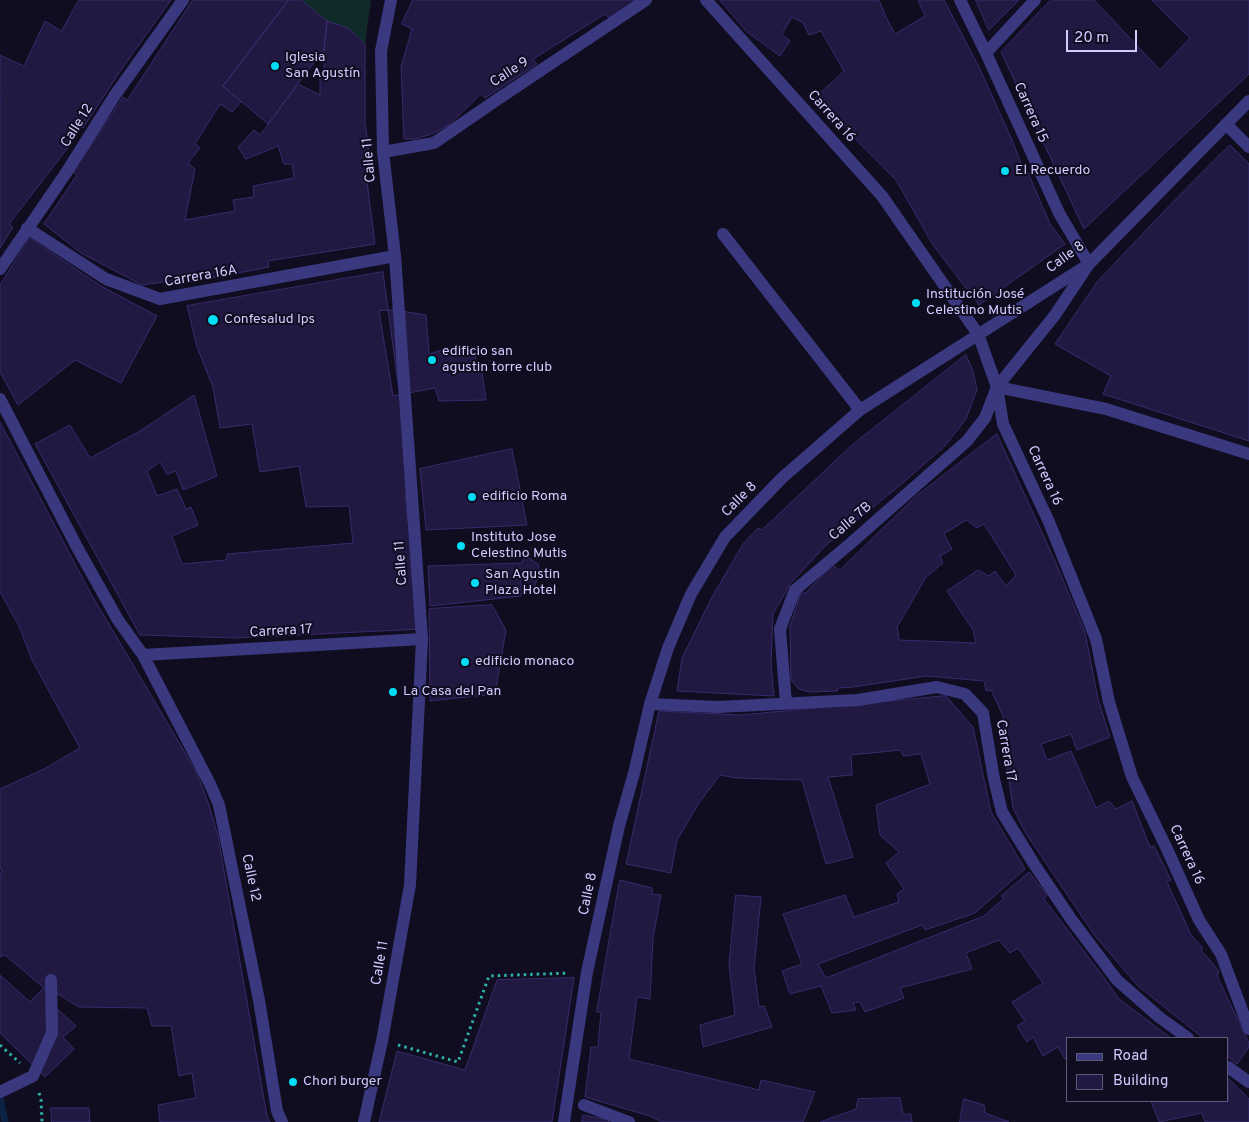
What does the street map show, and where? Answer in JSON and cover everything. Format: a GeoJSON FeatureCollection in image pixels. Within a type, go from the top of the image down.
{"type":"FeatureCollection","features":[{"type":"Feature","properties":{"kind":"street","name":"Calle 12"},"geometry":{"type":"LineString","coordinates":[[0,269],[66,173],[115,95],[183,0]]}},
{"type":"Feature","properties":{"kind":"street","name":"Calle 11"},"geometry":{"type":"LineString","coordinates":[[364,1122],[382,1041],[410,885],[422,639],[395,256],[384,152],[380,51],[391,0]]}},
{"type":"Feature","properties":{"kind":"street","name":"Calle 9"},"geometry":{"type":"LineString","coordinates":[[384,152],[434,143],[646,0]]}},
{"type":"Feature","properties":{"kind":"street","name":"Carrera 16"},"geometry":{"type":"LineString","coordinates":[[706,0],[882,196],[978,334],[996,388],[1003,424],[1049,522],[1096,639],[1109,702],[1132,777],[1199,920],[1221,954],[1249,1028]]}},
{"type":"Feature","properties":{"kind":"street","name":"Carrera 15"},"geometry":{"type":"LineString","coordinates":[[960,0],[1059,213],[1088,264]]}},
{"type":"Feature","properties":{"kind":"street"},"geometry":{"type":"LineString","coordinates":[[986,53],[1035,0]]}},
{"type":"Feature","properties":{"kind":"street","name":"Calle 8"},"geometry":{"type":"LineString","coordinates":[[564,1122],[587,972],[615,843],[650,704],[668,648],[691,594],[725,537],[782,478],[860,410],[1088,264],[1249,101]]}},
{"type":"Feature","properties":{"kind":"street"},"geometry":{"type":"LineString","coordinates":[[1226,124],[1249,147]]}},
{"type":"Feature","properties":{"kind":"street","name":"Carrera 16A"},"geometry":{"type":"LineString","coordinates":[[28,228],[106,279],[160,299],[395,256]]}},
{"type":"Feature","properties":{"kind":"street"},"geometry":{"type":"LineString","coordinates":[[723,234],[860,410]]}},
{"type":"Feature","properties":{"kind":"street","name":"Calle 7B"},"geometry":{"type":"LineString","coordinates":[[786,703],[780,629],[795,590],[967,441],[985,418],[996,388],[1055,315],[1088,264]]}},
{"type":"Feature","properties":{"kind":"street"},"geometry":{"type":"LineString","coordinates":[[996,388],[1106,409],[1249,454]]}},
{"type":"Feature","properties":{"kind":"street","name":"Calle 12"},"geometry":{"type":"LineString","coordinates":[[0,399],[82,557],[118,620],[143,655],[219,804],[259,1000],[277,1111],[282,1122]]}},
{"type":"Feature","properties":{"kind":"street","name":"Carrera 17"},"geometry":{"type":"LineString","coordinates":[[143,655],[422,639]]}},
{"type":"Feature","properties":{"kind":"street","name":"Carrera 17"},"geometry":{"type":"LineString","coordinates":[[650,704],[718,707],[858,700],[937,687],[965,694],[983,713],[994,779],[1002,812],[1034,864],[1071,919],[1117,980],[1159,1017],[1187,1037]]}},
{"type":"Feature","properties":{"kind":"street"},"geometry":{"type":"LineString","coordinates":[[0,1092],[33,1076],[52,1033],[51,980]]}},
{"type":"Feature","properties":{"kind":"street"},"geometry":{"type":"LineString","coordinates":[[1229,1068],[1249,1082]]}},
{"type":"Feature","properties":{"kind":"street"},"geometry":{"type":"LineString","coordinates":[[584,1105],[629,1122]]}},
{"type":"Feature","properties":{"kind":"path"},"geometry":{"type":"LineString","coordinates":[[382,1041],[458,1062],[489,976],[587,972]]}},
{"type":"Feature","properties":{"kind":"green space"},"geometry":{"type":"Polygon","coordinates":[[[301,0],[371,0],[365,44],[348,28],[327,21],[301,0]]]}},
{"type":"Feature","properties":{"kind":"building"},"geometry":{"type":"Polygon","coordinates":[[[79,0],[171,0],[121,70],[83,128],[79,125],[69,138],[73,141],[9,224],[13,227],[0,248],[0,97],[2,94],[0,93],[0,55],[24,66],[45,21],[61,31],[79,0]]]}},
{"type":"Feature","properties":{"kind":"building"},"geometry":{"type":"Polygon","coordinates":[[[193,0],[289,0],[223,86],[241,102],[232,112],[220,104],[195,144],[200,148],[188,163],[195,169],[185,220],[235,211],[233,200],[254,197],[253,186],[294,178],[292,164],[284,164],[278,146],[246,159],[238,147],[254,130],[260,135],[298,84],[320,95],[320,77],[324,77],[327,21],[348,28],[365,44],[365,122],[372,173],[366,174],[375,244],[268,261],[269,267],[185,283],[185,279],[142,285],[81,253],[44,224],[77,175],[73,172],[123,97],[127,100],[193,0]]]}},
{"type":"Feature","properties":{"kind":"building","name":"Iglesia San Agustín"},"geometry":{"type":"Polygon","coordinates":[[[289,0],[301,0],[327,21],[324,49],[268,124],[223,86],[289,0]]]}},
{"type":"Feature","properties":{"kind":"building"},"geometry":{"type":"Polygon","coordinates":[[[413,0],[636,0],[609,18],[605,14],[533,59],[537,64],[485,98],[481,94],[450,124],[434,133],[416,139],[404,139],[401,67],[412,29],[402,24],[413,0]]]}},
{"type":"Feature","properties":{"kind":"building"},"geometry":{"type":"Polygon","coordinates":[[[720,0],[879,0],[895,34],[925,16],[918,0],[944,0],[979,67],[1023,169],[1026,168],[1050,224],[1065,244],[979,305],[933,245],[896,180],[815,98],[844,71],[821,31],[809,35],[803,23],[792,17],[782,34],[790,41],[780,56],[747,32],[720,0]]]}},
{"type":"Feature","properties":{"kind":"building"},"geometry":{"type":"Polygon","coordinates":[[[976,0],[1019,0],[989,30],[976,0]]]}},
{"type":"Feature","properties":{"kind":"building"},"geometry":{"type":"Polygon","coordinates":[[[1051,0],[1094,0],[1160,70],[1190,38],[1152,0],[1249,0],[1249,74],[1084,229],[1001,52],[1051,0]]]}},
{"type":"Feature","properties":{"kind":"building"},"geometry":{"type":"Polygon","coordinates":[[[1230,145],[1249,164],[1249,441],[1103,394],[1111,376],[1055,344],[1097,282],[1230,145]]]}},
{"type":"Feature","properties":{"kind":"building"},"geometry":{"type":"Polygon","coordinates":[[[30,238],[101,286],[157,316],[121,383],[75,360],[18,405],[0,372],[0,285],[30,238]]]}},
{"type":"Feature","properties":{"kind":"building"},"geometry":{"type":"Polygon","coordinates":[[[383,272],[413,494],[405,495],[421,629],[236,638],[140,635],[35,444],[70,425],[90,458],[140,431],[194,395],[217,476],[183,490],[176,471],[167,474],[160,462],[147,471],[157,496],[177,489],[186,509],[191,507],[198,525],[172,536],[182,564],[226,560],[227,554],[353,543],[349,506],[306,507],[299,466],[260,472],[252,424],[220,428],[213,387],[197,347],[187,306],[383,272]]]}},
{"type":"Feature","properties":{"kind":"building","name":"edificio san agustin torre club"},"geometry":{"type":"Polygon","coordinates":[[[395,310],[426,315],[429,354],[452,347],[475,348],[476,365],[482,372],[486,400],[439,401],[435,388],[393,396],[379,311],[395,310]]]}},
{"type":"Feature","properties":{"kind":"building"},"geometry":{"type":"Polygon","coordinates":[[[966,355],[973,371],[977,390],[966,419],[945,446],[825,546],[791,583],[773,614],[771,664],[774,696],[677,691],[682,658],[712,597],[743,544],[758,528],[762,530],[852,445],[966,355]]]}},
{"type":"Feature","properties":{"kind":"building"},"geometry":{"type":"Polygon","coordinates":[[[0,422],[90,592],[197,773],[218,836],[267,1116],[270,1122],[160,1122],[158,1105],[196,1098],[192,1073],[179,1076],[171,1026],[152,1026],[147,1008],[79,1007],[58,994],[51,1003],[76,1026],[63,1037],[74,1049],[45,1077],[0,1033],[0,975],[30,1002],[44,988],[5,955],[0,957],[0,873],[2,872],[0,866],[0,789],[44,769],[80,748],[32,660],[19,626],[0,592],[0,422]]]}},
{"type":"Feature","properties":{"kind":"building"},"geometry":{"type":"Polygon","coordinates":[[[997,434],[1085,632],[1098,699],[1110,737],[1077,750],[1071,734],[1041,744],[1047,760],[1071,751],[1096,808],[1109,801],[1116,809],[1132,801],[1150,847],[1154,846],[1171,880],[1167,882],[1191,935],[1219,971],[1217,976],[1249,1043],[1249,1047],[1237,1064],[1229,1058],[1229,1037],[1202,1037],[1138,986],[1095,936],[1025,832],[1013,808],[1004,746],[1003,716],[991,690],[986,691],[984,681],[926,676],[838,688],[837,691],[809,692],[799,689],[791,680],[790,626],[801,593],[806,593],[832,565],[840,570],[915,497],[997,434]],[[967,520],[944,534],[952,549],[940,556],[943,563],[926,577],[897,627],[899,640],[976,643],[973,630],[947,591],[978,570],[989,576],[995,571],[1006,586],[1016,575],[984,524],[977,528],[967,520]]]}},
{"type":"Feature","properties":{"kind":"building","name":"edificio Roma"},"geometry":{"type":"Polygon","coordinates":[[[512,449],[527,525],[426,530],[420,469],[512,449]]]}},
{"type":"Feature","properties":{"kind":"building","name":"San Agustin Plaza Hotel"},"geometry":{"type":"Polygon","coordinates":[[[525,555],[539,565],[535,588],[521,578],[521,596],[430,606],[428,566],[521,563],[525,555]]]}},
{"type":"Feature","properties":{"kind":"building","name":"edificio monaco"},"geometry":{"type":"Polygon","coordinates":[[[492,605],[506,630],[495,694],[430,701],[429,609],[492,605]]]}},
{"type":"Feature","properties":{"kind":"building"},"geometry":{"type":"Polygon","coordinates":[[[946,696],[973,727],[991,812],[1025,869],[975,913],[925,930],[922,925],[818,964],[826,978],[984,916],[1004,898],[1001,896],[1029,872],[1047,895],[1044,899],[1119,999],[1170,1037],[1066,1037],[1066,1058],[1058,1047],[1043,1056],[1033,1037],[1027,1042],[1017,1026],[1025,1021],[1012,1002],[1043,983],[1018,948],[1010,953],[999,940],[966,953],[972,969],[900,988],[904,998],[865,1012],[860,1002],[853,1003],[856,1010],[832,1013],[821,986],[790,994],[782,971],[802,964],[783,914],[845,895],[854,917],[899,902],[897,894],[904,889],[886,863],[899,852],[880,835],[876,805],[930,784],[921,754],[903,756],[901,750],[851,755],[852,775],[828,777],[853,857],[826,864],[802,780],[736,778],[720,775],[699,803],[677,840],[671,873],[626,864],[659,711],[740,715],[946,696]]]}},
{"type":"Feature","properties":{"kind":"building"},"geometry":{"type":"Polygon","coordinates":[[[620,880],[652,888],[652,894],[661,895],[653,938],[650,999],[637,997],[629,1059],[759,1090],[761,1080],[815,1092],[803,1122],[662,1122],[650,1116],[585,1097],[591,1047],[598,1047],[601,1012],[597,1012],[620,880]]]}},
{"type":"Feature","properties":{"kind":"building"},"geometry":{"type":"Polygon","coordinates":[[[736,895],[761,897],[754,968],[759,1007],[764,1006],[772,1027],[703,1047],[700,1025],[735,1015],[729,965],[736,895]]]}},
{"type":"Feature","properties":{"kind":"building"},"geometry":{"type":"Polygon","coordinates":[[[574,978],[552,1122],[379,1122],[397,1051],[465,1070],[497,980],[574,978]]]}},
{"type":"Feature","properties":{"kind":"building"},"geometry":{"type":"Polygon","coordinates":[[[1229,1079],[1249,1099],[1249,1122],[1205,1122],[1202,1113],[1159,1122],[1151,1102],[1229,1102],[1229,1079]]]}},
{"type":"Feature","properties":{"kind":"building"},"geometry":{"type":"Polygon","coordinates":[[[900,1098],[903,1114],[911,1114],[912,1122],[820,1122],[856,1109],[858,1099],[900,1098]]]}},
{"type":"Feature","properties":{"kind":"building"},"geometry":{"type":"Polygon","coordinates":[[[964,1099],[984,1105],[985,1113],[1009,1122],[960,1122],[964,1099]]]}},
{"type":"Feature","properties":{"kind":"building"},"geometry":{"type":"Polygon","coordinates":[[[51,1108],[89,1108],[90,1122],[52,1122],[51,1108]]]}},
{"type":"Feature","properties":{"kind":"building"},"geometry":{"type":"Polygon","coordinates":[[[583,1115],[610,1120],[609,1122],[582,1122],[583,1115]]]}},
{"type":"Feature","properties":{"kind":"waterway"},"geometry":{"type":"LineString","coordinates":[[0,1097],[5,1122]]}},
{"type":"Feature","properties":{"kind":"place","name":"Iglesia San Agustín"},"geometry":{"type":"Point","coordinates":[275,66]}},
{"type":"Feature","properties":{"kind":"place","name":"El Recuerdo"},"geometry":{"type":"Point","coordinates":[1005,171]}},
{"type":"Feature","properties":{"kind":"place","name":"Institución José Celestino Mutis"},"geometry":{"type":"Point","coordinates":[916,303]}},
{"type":"Feature","properties":{"kind":"place","name":"Confesalud Ips"},"geometry":{"type":"Point","coordinates":[213,320]}},
{"type":"Feature","properties":{"kind":"place","name":"edificio san agustin torre club"},"geometry":{"type":"Point","coordinates":[432,360]}},
{"type":"Feature","properties":{"kind":"place","name":"edificio Roma"},"geometry":{"type":"Point","coordinates":[472,497]}},
{"type":"Feature","properties":{"kind":"place","name":"Instituto Jose Celestino Mutis"},"geometry":{"type":"Point","coordinates":[461,546]}},
{"type":"Feature","properties":{"kind":"place","name":"San Agustin Plaza Hotel"},"geometry":{"type":"Point","coordinates":[475,583]}},
{"type":"Feature","properties":{"kind":"place","name":"edificio monaco"},"geometry":{"type":"Point","coordinates":[465,662]}},
{"type":"Feature","properties":{"kind":"place","name":"La Casa del Pan"},"geometry":{"type":"Point","coordinates":[393,692]}},
{"type":"Feature","properties":{"kind":"place","name":"Chori burger"},"geometry":{"type":"Point","coordinates":[293,1082]}}]}
